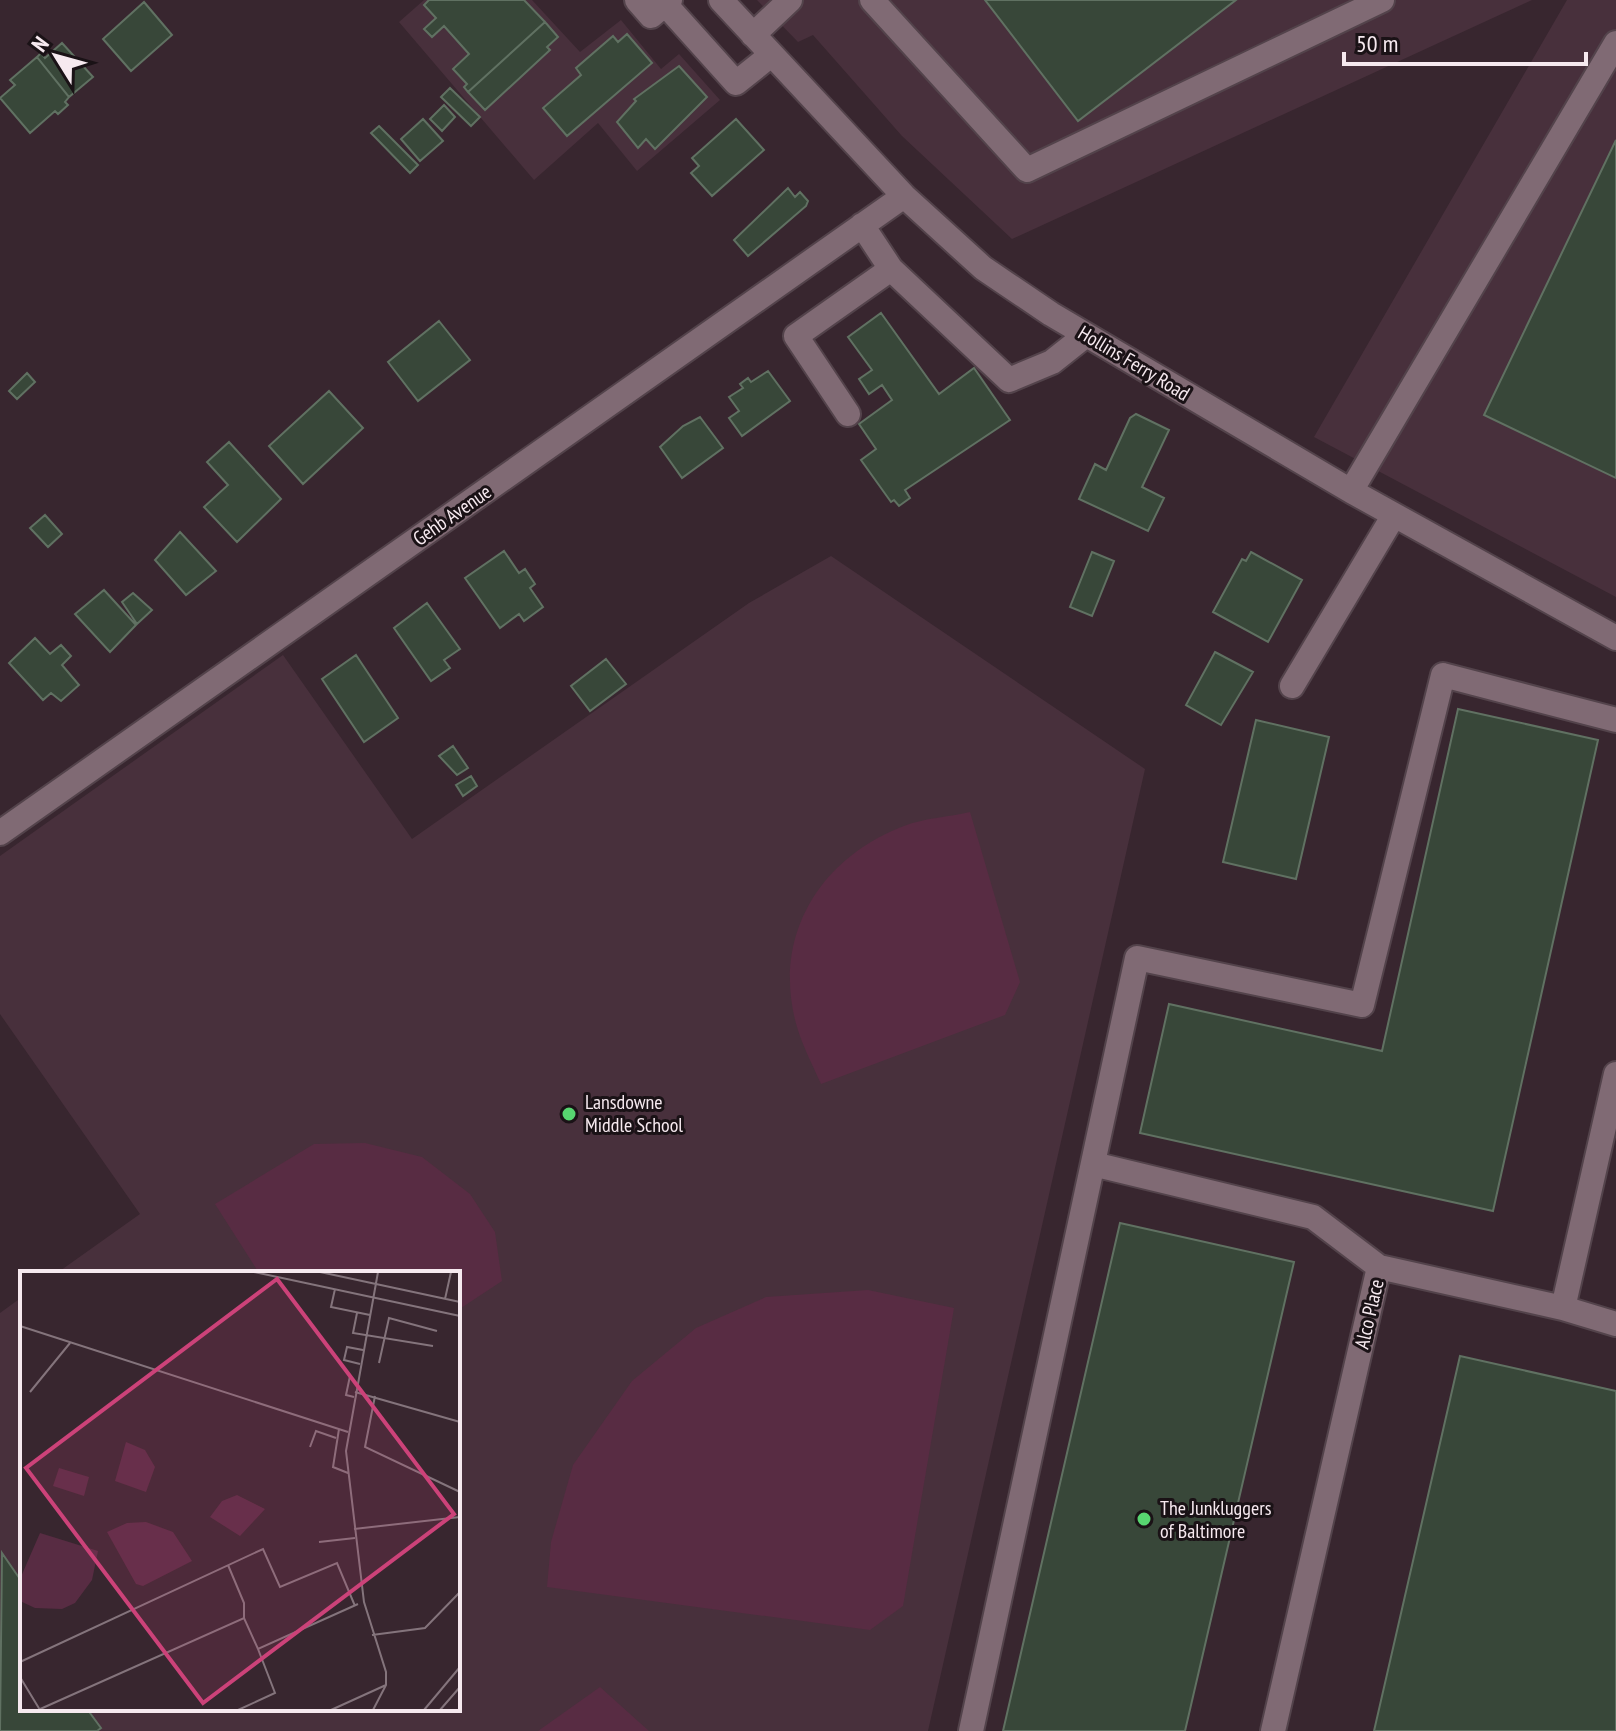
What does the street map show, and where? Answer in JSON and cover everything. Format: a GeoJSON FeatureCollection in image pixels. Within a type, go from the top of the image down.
{"type":"FeatureCollection","features":[{"type":"Feature","properties":{"kind":"street"},"geometry":{"type":"LineString","coordinates":[[637,0],[651,16],[667,2],[736,83],[771,55]]}},
{"type":"Feature","properties":{"kind":"street","name":"Hollins Ferry Road"},"geometry":{"type":"LineString","coordinates":[[721,0],[904,196],[983,268],[1086,335],[1351,491],[1616,638]]}},
{"type":"Feature","properties":{"kind":"street"},"geometry":{"type":"LineString","coordinates":[[753,35],[790,0]]}},
{"type":"Feature","properties":{"kind":"street"},"geometry":{"type":"LineString","coordinates":[[872,0],[1027,170],[1382,0]]}},
{"type":"Feature","properties":{"kind":"street"},"geometry":{"type":"LineString","coordinates":[[1351,491],[1616,43]]}},
{"type":"Feature","properties":{"kind":"street","name":"Gehb Avenue"},"geometry":{"type":"LineString","coordinates":[[0,833],[904,196]]}},
{"type":"Feature","properties":{"kind":"street"},"geometry":{"type":"LineString","coordinates":[[862,225],[891,269],[1009,380],[1052,362],[1086,335]]}},
{"type":"Feature","properties":{"kind":"street"},"geometry":{"type":"LineString","coordinates":[[848,414],[796,336],[891,269]]}},
{"type":"Feature","properties":{"kind":"street"},"geometry":{"type":"LineString","coordinates":[[1292,686],[1394,515]]}},
{"type":"Feature","properties":{"kind":"street"},"geometry":{"type":"LineString","coordinates":[[971,1731],[1137,958],[1362,1005],[1443,675],[1616,720]]}},
{"type":"Feature","properties":{"kind":"street"},"geometry":{"type":"LineString","coordinates":[[1563,1308],[1616,1074]]}},
{"type":"Feature","properties":{"kind":"street"},"geometry":{"type":"LineString","coordinates":[[1093,1164],[1313,1217],[1379,1267]]}},
{"type":"Feature","properties":{"kind":"street","name":"Alco Place"},"geometry":{"type":"LineString","coordinates":[[1273,1731],[1379,1267],[1563,1308],[1616,1324]]}},
{"type":"Feature","properties":{"kind":"shaded area"},"geometry":{"type":"Polygon","coordinates":[[[424,0],[532,0],[580,52],[621,20],[661,69],[679,54],[720,100],[637,171],[598,123],[534,180],[399,22],[424,0]]]}},
{"type":"Feature","properties":{"kind":"shaded area"},"geometry":{"type":"Polygon","coordinates":[[[757,0],[1532,0],[1012,239],[902,136],[813,35],[798,42],[757,0]]]}},
{"type":"Feature","properties":{"kind":"shaded area"},"geometry":{"type":"Polygon","coordinates":[[[1567,0],[1616,0],[1616,597],[1314,437],[1567,0]]]}},
{"type":"Feature","properties":{"kind":"shaded area","name":"Lansdowne Middle School"},"geometry":{"type":"Polygon","coordinates":[[[831,556],[1145,769],[928,1731],[0,1731],[0,1313],[20,1298],[20,1711],[460,1711],[460,1271],[60,1271],[140,1214],[0,1014],[0,856],[283,655],[412,839],[749,603],[831,556]]]}},
{"type":"Feature","properties":{"kind":"shaded area"},"geometry":{"type":"Polygon","coordinates":[[[970,812],[1020,982],[1005,1015],[821,1084],[799,1034],[791,994],[791,963],[797,933],[809,905],[826,880],[848,858],[874,840],[912,823],[970,812]]]}},
{"type":"Feature","properties":{"kind":"shaded area"},"geometry":{"type":"Polygon","coordinates":[[[365,1143],[422,1157],[470,1194],[495,1232],[502,1281],[460,1309],[460,1271],[258,1271],[215,1204],[314,1144],[365,1143]]]}},
{"type":"Feature","properties":{"kind":"shaded area"},"geometry":{"type":"Polygon","coordinates":[[[868,1290],[954,1308],[903,1606],[870,1630],[547,1587],[551,1542],[573,1465],[632,1381],[696,1328],[766,1297],[868,1290]]]}},
{"type":"Feature","properties":{"kind":"shaded area"},"geometry":{"type":"Polygon","coordinates":[[[600,1687],[649,1731],[538,1731],[600,1687]]]}},
{"type":"Feature","properties":{"kind":"building"},"geometry":{"type":"Polygon","coordinates":[[[429,0],[524,0],[545,22],[468,92],[464,87],[467,84],[453,69],[469,54],[444,26],[432,37],[424,29],[436,18],[424,5],[429,0]]]}},
{"type":"Feature","properties":{"kind":"building"},"geometry":{"type":"Polygon","coordinates":[[[985,0],[1236,0],[1078,121],[985,0]]]}},
{"type":"Feature","properties":{"kind":"building"},"geometry":{"type":"Polygon","coordinates":[[[144,2],[172,35],[131,71],[103,39],[144,2]]]}},
{"type":"Feature","properties":{"kind":"building"},"geometry":{"type":"Polygon","coordinates":[[[545,22],[558,37],[547,47],[550,50],[485,110],[468,92],[545,22]]]}},
{"type":"Feature","properties":{"kind":"building"},"geometry":{"type":"Polygon","coordinates":[[[627,34],[652,63],[567,136],[543,108],[581,75],[576,68],[613,36],[618,42],[627,34]]]}},
{"type":"Feature","properties":{"kind":"building"},"geometry":{"type":"Polygon","coordinates":[[[62,43],[93,77],[69,97],[37,57],[41,53],[45,58],[62,43]]]}},
{"type":"Feature","properties":{"kind":"building"},"geometry":{"type":"Polygon","coordinates":[[[37,57],[69,97],[65,102],[68,105],[58,114],[55,111],[30,133],[0,98],[15,85],[10,80],[37,57]]]}},
{"type":"Feature","properties":{"kind":"building"},"geometry":{"type":"Polygon","coordinates":[[[679,66],[707,97],[655,149],[646,139],[638,148],[617,122],[636,101],[634,99],[679,66]]]}},
{"type":"Feature","properties":{"kind":"building"},"geometry":{"type":"Polygon","coordinates":[[[450,88],[480,117],[471,126],[441,97],[450,88]]]}},
{"type":"Feature","properties":{"kind":"building"},"geometry":{"type":"Polygon","coordinates":[[[444,105],[455,117],[442,131],[430,119],[444,105]]]}},
{"type":"Feature","properties":{"kind":"building"},"geometry":{"type":"Polygon","coordinates":[[[423,119],[443,141],[420,161],[401,139],[423,119]]]}},
{"type":"Feature","properties":{"kind":"building"},"geometry":{"type":"Polygon","coordinates":[[[736,119],[764,150],[712,196],[691,173],[699,166],[692,158],[736,119]]]}},
{"type":"Feature","properties":{"kind":"building"},"geometry":{"type":"Polygon","coordinates":[[[379,126],[418,165],[410,173],[371,133],[379,126]]]}},
{"type":"Feature","properties":{"kind":"building"},"geometry":{"type":"Polygon","coordinates":[[[1616,140],[1616,478],[1484,415],[1616,140]]]}},
{"type":"Feature","properties":{"kind":"building"},"geometry":{"type":"Polygon","coordinates":[[[788,188],[795,197],[800,192],[808,201],[806,206],[748,256],[734,240],[788,188]]]}},
{"type":"Feature","properties":{"kind":"building"},"geometry":{"type":"Polygon","coordinates":[[[881,313],[939,394],[974,368],[1010,420],[905,490],[910,498],[899,506],[894,500],[891,502],[861,460],[876,449],[859,424],[892,400],[882,385],[869,394],[859,379],[872,370],[848,337],[881,313]]]}},
{"type":"Feature","properties":{"kind":"building"},"geometry":{"type":"Polygon","coordinates":[[[439,321],[470,360],[418,401],[388,362],[439,321]]]}},
{"type":"Feature","properties":{"kind":"building"},"geometry":{"type":"Polygon","coordinates":[[[768,371],[790,401],[742,436],[729,418],[739,411],[729,397],[743,388],[740,384],[748,378],[751,382],[768,371]]]}},
{"type":"Feature","properties":{"kind":"building"},"geometry":{"type":"Polygon","coordinates":[[[27,373],[35,382],[17,399],[9,391],[27,373]]]}},
{"type":"Feature","properties":{"kind":"building"},"geometry":{"type":"Polygon","coordinates":[[[329,391],[363,428],[303,484],[269,446],[329,391]]]}},
{"type":"Feature","properties":{"kind":"building"},"geometry":{"type":"Polygon","coordinates":[[[1136,414],[1169,430],[1142,487],[1164,498],[1148,531],[1079,499],[1095,464],[1106,470],[1130,418],[1136,414]]]}},
{"type":"Feature","properties":{"kind":"building"},"geometry":{"type":"Polygon","coordinates":[[[700,417],[723,448],[682,478],[660,447],[683,426],[700,417]]]}},
{"type":"Feature","properties":{"kind":"building"},"geometry":{"type":"Polygon","coordinates":[[[229,442],[281,499],[237,542],[204,507],[228,485],[207,462],[229,442]]]}},
{"type":"Feature","properties":{"kind":"building"},"geometry":{"type":"Polygon","coordinates":[[[45,515],[62,534],[48,547],[30,528],[45,515]]]}},
{"type":"Feature","properties":{"kind":"building"},"geometry":{"type":"Polygon","coordinates":[[[180,532],[216,571],[186,595],[155,560],[180,532]]]}},
{"type":"Feature","properties":{"kind":"building"},"geometry":{"type":"Polygon","coordinates":[[[504,551],[519,573],[525,569],[535,584],[530,588],[543,607],[524,621],[519,614],[500,628],[465,578],[504,551]]]}},
{"type":"Feature","properties":{"kind":"building"},"geometry":{"type":"Polygon","coordinates":[[[1092,552],[1114,561],[1092,616],[1070,607],[1092,552]]]}},
{"type":"Feature","properties":{"kind":"building"},"geometry":{"type":"Polygon","coordinates":[[[1251,552],[1302,580],[1268,642],[1213,612],[1242,559],[1246,561],[1251,552]]]}},
{"type":"Feature","properties":{"kind":"building"},"geometry":{"type":"Polygon","coordinates":[[[104,590],[136,625],[110,652],[75,614],[104,590]]]}},
{"type":"Feature","properties":{"kind":"building"},"geometry":{"type":"Polygon","coordinates":[[[133,593],[152,610],[137,624],[122,602],[133,593]]]}},
{"type":"Feature","properties":{"kind":"building"},"geometry":{"type":"Polygon","coordinates":[[[427,603],[460,649],[444,660],[450,668],[431,681],[394,628],[427,603]]]}},
{"type":"Feature","properties":{"kind":"building"},"geometry":{"type":"Polygon","coordinates":[[[35,638],[50,654],[61,645],[71,656],[62,665],[79,685],[61,701],[51,693],[43,700],[9,663],[35,638]]]}},
{"type":"Feature","properties":{"kind":"building"},"geometry":{"type":"Polygon","coordinates":[[[1215,652],[1253,672],[1221,725],[1186,705],[1215,652]]]}},
{"type":"Feature","properties":{"kind":"building"},"geometry":{"type":"Polygon","coordinates":[[[356,655],[398,718],[364,742],[322,679],[356,655]]]}},
{"type":"Feature","properties":{"kind":"building"},"geometry":{"type":"Polygon","coordinates":[[[606,659],[626,684],[590,711],[571,686],[606,659]]]}},
{"type":"Feature","properties":{"kind":"building"},"geometry":{"type":"Polygon","coordinates":[[[1458,709],[1598,740],[1493,1211],[1140,1133],[1169,1004],[1382,1051],[1458,709]]]}},
{"type":"Feature","properties":{"kind":"building"},"geometry":{"type":"Polygon","coordinates":[[[1256,720],[1329,737],[1296,879],[1223,862],[1256,720]]]}},
{"type":"Feature","properties":{"kind":"building"},"geometry":{"type":"Polygon","coordinates":[[[453,746],[468,768],[457,775],[439,756],[453,746]]]}},
{"type":"Feature","properties":{"kind":"building"},"geometry":{"type":"Polygon","coordinates":[[[471,776],[477,786],[463,796],[456,785],[471,776]]]}},
{"type":"Feature","properties":{"kind":"building"},"geometry":{"type":"Polygon","coordinates":[[[1120,1223],[1294,1262],[1185,1731],[1003,1731],[1120,1223]]]}},
{"type":"Feature","properties":{"kind":"building"},"geometry":{"type":"Polygon","coordinates":[[[1460,1356],[1616,1391],[1616,1731],[1374,1731],[1460,1356]]]}},
{"type":"Feature","properties":{"kind":"building"},"geometry":{"type":"Polygon","coordinates":[[[2,1553],[20,1579],[20,1711],[88,1711],[101,1728],[97,1731],[0,1731],[2,1553]]]}},
{"type":"Feature","properties":{"kind":"place","name":"Lansdowne Middle School"},"geometry":{"type":"Point","coordinates":[569,1114]}},
{"type":"Feature","properties":{"kind":"place","name":"The Junkluggers of Baltimore"},"geometry":{"type":"Point","coordinates":[1144,1519]}}]}
